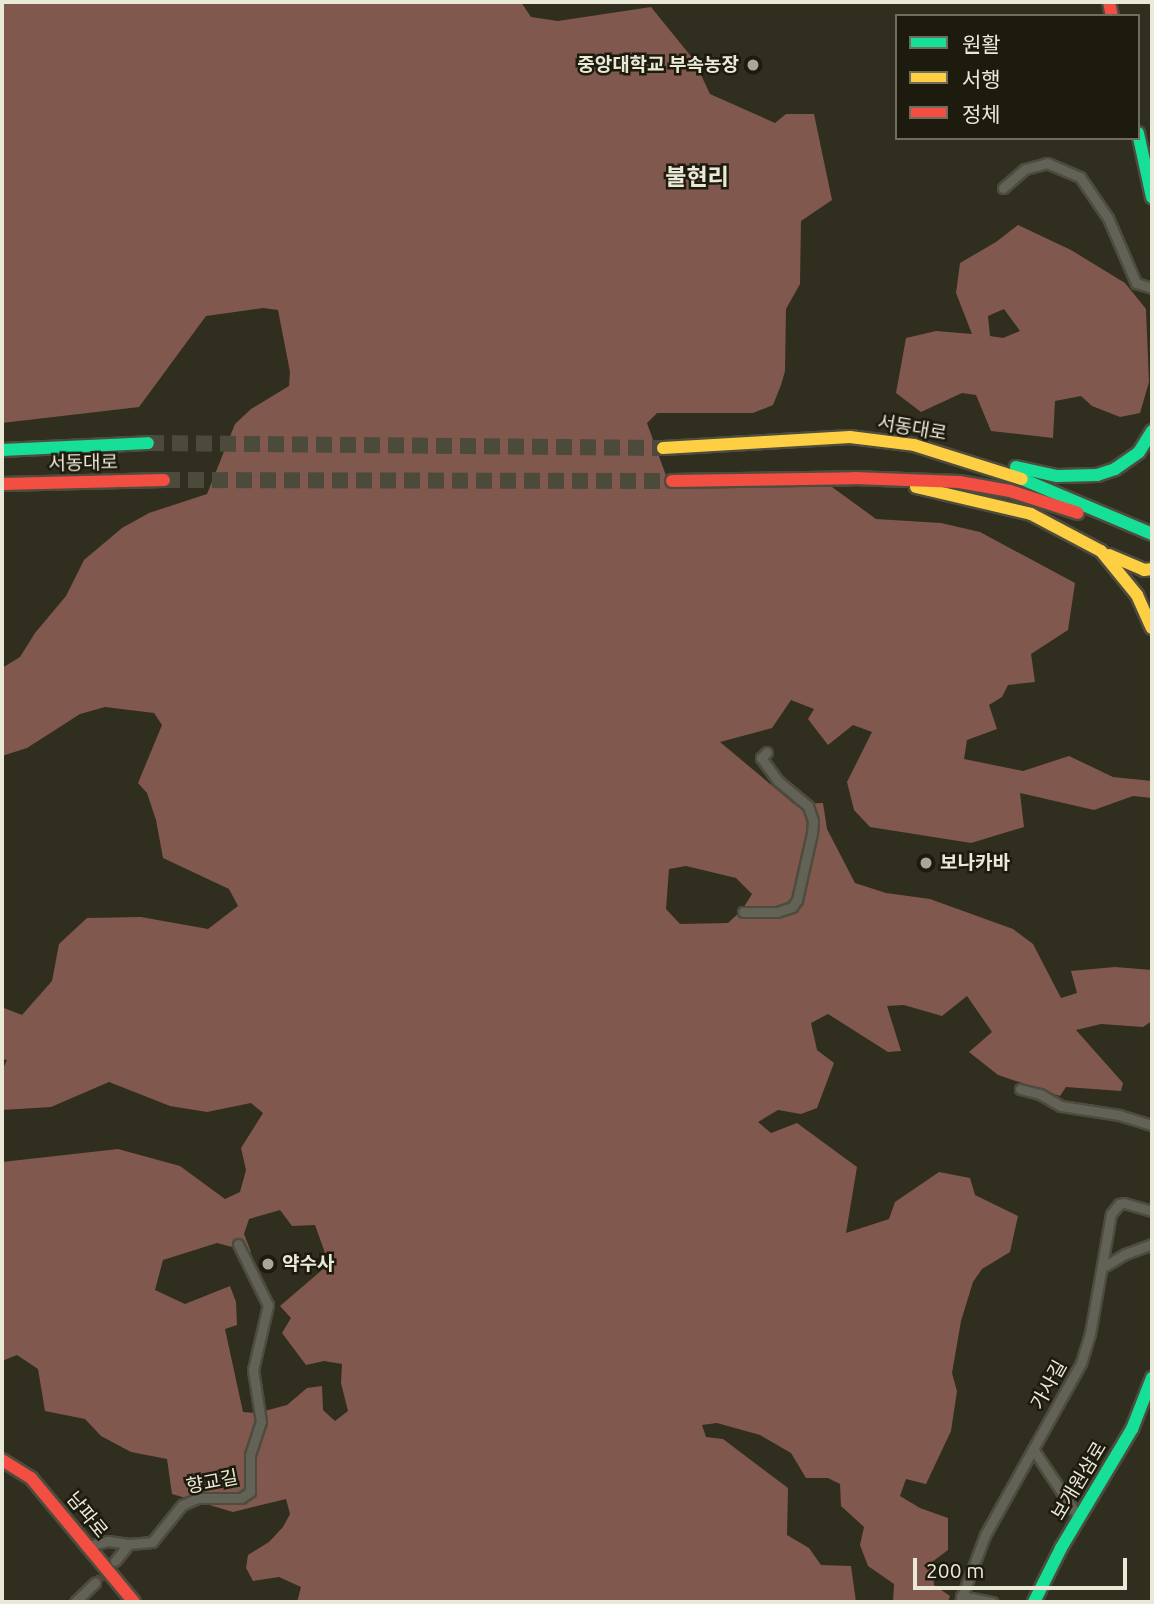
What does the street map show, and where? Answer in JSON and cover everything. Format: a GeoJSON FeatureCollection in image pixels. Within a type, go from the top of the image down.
{"type":"FeatureCollection","features":[{"type":"Feature","properties":{"kind":"main road"},"geometry":{"type":"LineString","coordinates":[[1140,140],[1152,197]]}},
{"type":"Feature","properties":{"kind":"main road"},"geometry":{"type":"LineString","coordinates":[[914,445],[966,452],[1034,472],[1078,478],[1115,469],[1139,452],[1152,431]]}},
{"type":"Feature","properties":{"kind":"main road","name":"서동대로"},"geometry":{"type":"LineString","coordinates":[[663,448],[850,437],[914,445],[1016,476],[1146,536]]}},
{"type":"Feature","properties":{"kind":"main road","name":"서동대로"},"geometry":{"type":"LineString","coordinates":[[2,450],[148,443]]}},
{"type":"Feature","properties":{"kind":"main road"},"geometry":{"type":"LineString","coordinates":[[855,478],[939,492],[1031,514],[1135,567],[1152,569]]}},
{"type":"Feature","properties":{"kind":"main road","name":"서동대로"},"geometry":{"type":"LineString","coordinates":[[672,481],[855,478],[959,482],[1010,491],[1146,536]]}},
{"type":"Feature","properties":{"kind":"main road","name":"서동대로"},"geometry":{"type":"LineString","coordinates":[[2,484],[164,480]]}},
{"type":"Feature","properties":{"kind":"main road"},"geometry":{"type":"LineString","coordinates":[[1101,551],[1137,596],[1152,628]]}},
{"type":"Feature","properties":{"kind":"main road","name":"보개원삼로"},"geometry":{"type":"LineString","coordinates":[[1034,1602],[1079,1518],[1132,1429],[1152,1378]]}},
{"type":"Feature","properties":{"kind":"main road","name":"남파로"},"geometry":{"type":"LineString","coordinates":[[2,1460],[31,1478],[134,1602]]}},
{"type":"Feature","properties":{"kind":"street"},"geometry":{"type":"LineString","coordinates":[[1003,188],[1025,169],[1047,163],[1080,177],[1108,218],[1136,283],[1152,288]]}},
{"type":"Feature","properties":{"kind":"street"},"geometry":{"type":"LineString","coordinates":[[743,912],[777,912],[792,907],[797,900],[812,833],[813,821],[808,806],[778,781],[761,758],[767,752]]}},
{"type":"Feature","properties":{"kind":"street"},"geometry":{"type":"LineString","coordinates":[[1020,1089],[1040,1094],[1061,1107],[1119,1115],[1152,1125]]}},
{"type":"Feature","properties":{"kind":"street","name":"가사길"},"geometry":{"type":"LineString","coordinates":[[960,1599],[979,1548],[1081,1363],[1114,1208],[1124,1203],[1152,1210]]}},
{"type":"Feature","properties":{"kind":"street","name":"향교길"},"geometry":{"type":"LineString","coordinates":[[114,1561],[129,1544],[152,1542],[182,1505],[198,1499],[241,1498],[250,1492],[250,1455],[261,1422],[253,1370],[268,1305],[238,1244]]}},
{"type":"Feature","properties":{"kind":"street"},"geometry":{"type":"LineString","coordinates":[[1105,1266],[1125,1254],[1152,1244]]}},
{"type":"Feature","properties":{"kind":"street"},"geometry":{"type":"LineString","coordinates":[[1033,1449],[1079,1518]]}},
{"type":"Feature","properties":{"kind":"street"},"geometry":{"type":"LineString","coordinates":[[88,1546],[108,1541],[129,1544]]}},
{"type":"Feature","properties":{"kind":"street"},"geometry":{"type":"LineString","coordinates":[[75,1602],[95,1583]]}},
{"type":"Feature","properties":{"kind":"street"},"geometry":{"type":"LineString","coordinates":[[960,1599],[992,1602]]}},
{"type":"Feature","properties":{"kind":"shaded area"},"geometry":{"type":"Polygon","coordinates":[[[2,2],[521,2],[531,17],[558,21],[651,7],[694,60],[710,94],[775,123],[786,114],[814,114],[832,200],[801,221],[800,284],[786,309],[785,371],[781,385],[773,405],[753,413],[657,413],[647,423],[669,484],[832,487],[876,519],[941,523],[980,532],[1075,583],[1068,630],[1031,654],[1035,682],[1008,685],[1002,697],[989,705],[997,729],[967,740],[964,759],[1023,771],[1069,756],[1113,777],[1152,781],[1152,798],[1133,796],[1094,810],[1020,793],[1024,827],[971,843],[870,827],[854,810],[847,782],[872,732],[853,725],[828,745],[808,719],[814,709],[791,700],[772,728],[720,742],[794,804],[823,803],[827,829],[855,883],[886,893],[930,899],[1013,929],[1033,944],[1061,998],[1077,993],[1071,971],[1115,967],[1152,970],[1152,1021],[1143,1027],[1101,1024],[1076,1030],[1123,1083],[1121,1091],[1066,1087],[1060,1096],[998,1075],[969,1052],[992,1032],[967,996],[942,1016],[904,1005],[887,1006],[901,1051],[888,1052],[828,1014],[811,1023],[817,1050],[834,1063],[817,1108],[801,1114],[778,1110],[758,1122],[771,1133],[797,1123],[857,1167],[846,1233],[889,1219],[895,1202],[939,1172],[970,1178],[975,1195],[1018,1216],[1010,1252],[982,1269],[973,1282],[961,1321],[952,1373],[957,1391],[951,1431],[926,1484],[906,1479],[900,1496],[920,1508],[948,1518],[948,1550],[932,1562],[934,1585],[950,1596],[948,1602],[893,1602],[894,1584],[868,1566],[860,1545],[864,1527],[841,1506],[840,1484],[828,1478],[806,1478],[791,1453],[760,1435],[717,1423],[702,1425],[706,1437],[723,1439],[788,1488],[787,1535],[809,1548],[821,1565],[851,1566],[856,1602],[297,1602],[301,1587],[279,1577],[253,1581],[246,1568],[248,1555],[269,1542],[283,1527],[290,1514],[286,1499],[233,1512],[172,1494],[167,1459],[131,1452],[101,1436],[85,1419],[45,1411],[38,1369],[17,1355],[2,1361],[2,1162],[118,1149],[180,1166],[225,1199],[240,1192],[246,1170],[241,1148],[263,1113],[251,1103],[207,1112],[170,1106],[109,1082],[51,1107],[2,1110],[2,1071],[7,1060],[2,1059],[4,1008],[22,1015],[52,981],[59,944],[87,918],[141,917],[208,929],[238,906],[229,889],[163,858],[156,820],[147,793],[138,783],[162,725],[154,713],[105,707],[80,714],[27,748],[2,756],[2,668],[20,657],[35,633],[66,596],[84,560],[122,528],[149,513],[207,494],[235,424],[251,409],[289,386],[290,372],[278,310],[263,308],[206,316],[139,407],[2,423],[2,2]],[[686,866],[669,869],[666,909],[680,924],[728,923],[742,910],[752,894],[736,878],[686,866]],[[280,1210],[249,1219],[244,1234],[251,1252],[217,1243],[163,1260],[155,1290],[185,1304],[230,1286],[236,1302],[237,1325],[225,1329],[243,1412],[257,1413],[287,1405],[307,1388],[322,1386],[323,1410],[335,1421],[348,1411],[341,1383],[342,1364],[324,1361],[306,1365],[282,1333],[291,1318],[280,1306],[329,1264],[315,1225],[292,1226],[280,1210]]]}},
{"type":"Feature","properties":{"kind":"shaded area"},"geometry":{"type":"Polygon","coordinates":[[[1018,225],[1071,250],[1125,283],[1146,309],[1149,382],[1140,413],[1120,417],[1092,406],[1081,396],[1055,401],[1053,438],[991,431],[976,395],[962,393],[921,412],[896,393],[906,338],[936,331],[972,334],[956,293],[960,263],[996,242],[1018,225]],[[1004,309],[988,316],[990,336],[1003,338],[1020,331],[1004,309]]]}},
{"type":"Feature","properties":{"kind":"tunnel"},"geometry":{"type":"LineString","coordinates":[[148,443],[663,448]]}},
{"type":"Feature","properties":{"kind":"tunnel"},"geometry":{"type":"LineString","coordinates":[[164,480],[672,481]]}},
{"type":"Feature","properties":{"kind":"tunnel"},"geometry":{"type":"LineString","coordinates":[[95,1583],[115,1561]]}},
{"type":"Feature","properties":{"kind":"traffic: fast"},"geometry":{"type":"LineString","coordinates":[[1140,140],[1152,197]]}},
{"type":"Feature","properties":{"kind":"traffic: fast"},"geometry":{"type":"LineString","coordinates":[[1016,467],[1057,476],[1097,475],[1115,469],[1139,452],[1152,431]]}},
{"type":"Feature","properties":{"kind":"traffic: fast"},"geometry":{"type":"LineString","coordinates":[[2,450],[148,443]]}},
{"type":"Feature","properties":{"kind":"traffic: fast"},"geometry":{"type":"LineString","coordinates":[[1022,479],[1152,534]]}},
{"type":"Feature","properties":{"kind":"traffic: fast"},"geometry":{"type":"LineString","coordinates":[[1034,1602],[1061,1548],[1132,1429],[1152,1378]]}},
{"type":"Feature","properties":{"kind":"traffic: slow"},"geometry":{"type":"LineString","coordinates":[[663,448],[850,437],[914,445],[1022,479]]}},
{"type":"Feature","properties":{"kind":"traffic: slow"},"geometry":{"type":"LineString","coordinates":[[916,487],[1031,514],[1101,551],[1137,595],[1152,628]]}},
{"type":"Feature","properties":{"kind":"traffic: slow"},"geometry":{"type":"LineString","coordinates":[[1109,555],[1144,570],[1152,569]]}},
{"type":"Feature","properties":{"kind":"traffic: jam"},"geometry":{"type":"LineString","coordinates":[[1109,2],[1112,14]]}},
{"type":"Feature","properties":{"kind":"traffic: jam"},"geometry":{"type":"LineString","coordinates":[[672,481],[854,478],[959,482],[1010,491],[1078,513]]}},
{"type":"Feature","properties":{"kind":"traffic: jam"},"geometry":{"type":"LineString","coordinates":[[2,484],[164,480]]}},
{"type":"Feature","properties":{"kind":"traffic: jam"},"geometry":{"type":"LineString","coordinates":[[2,1460],[31,1478],[134,1602]]}},
{"type":"Feature","properties":{"kind":"place","name":"중앙대학교 부속농장"},"geometry":{"type":"Point","coordinates":[753,65]}},
{"type":"Feature","properties":{"kind":"place","name":"보나카바"},"geometry":{"type":"Point","coordinates":[926,863]}},
{"type":"Feature","properties":{"kind":"place","name":"약수사"},"geometry":{"type":"Point","coordinates":[268,1264]}},
{"type":"Feature","properties":{"kind":"district","name":"불현리"},"geometry":{"type":"Point","coordinates":[697,177]}}]}
